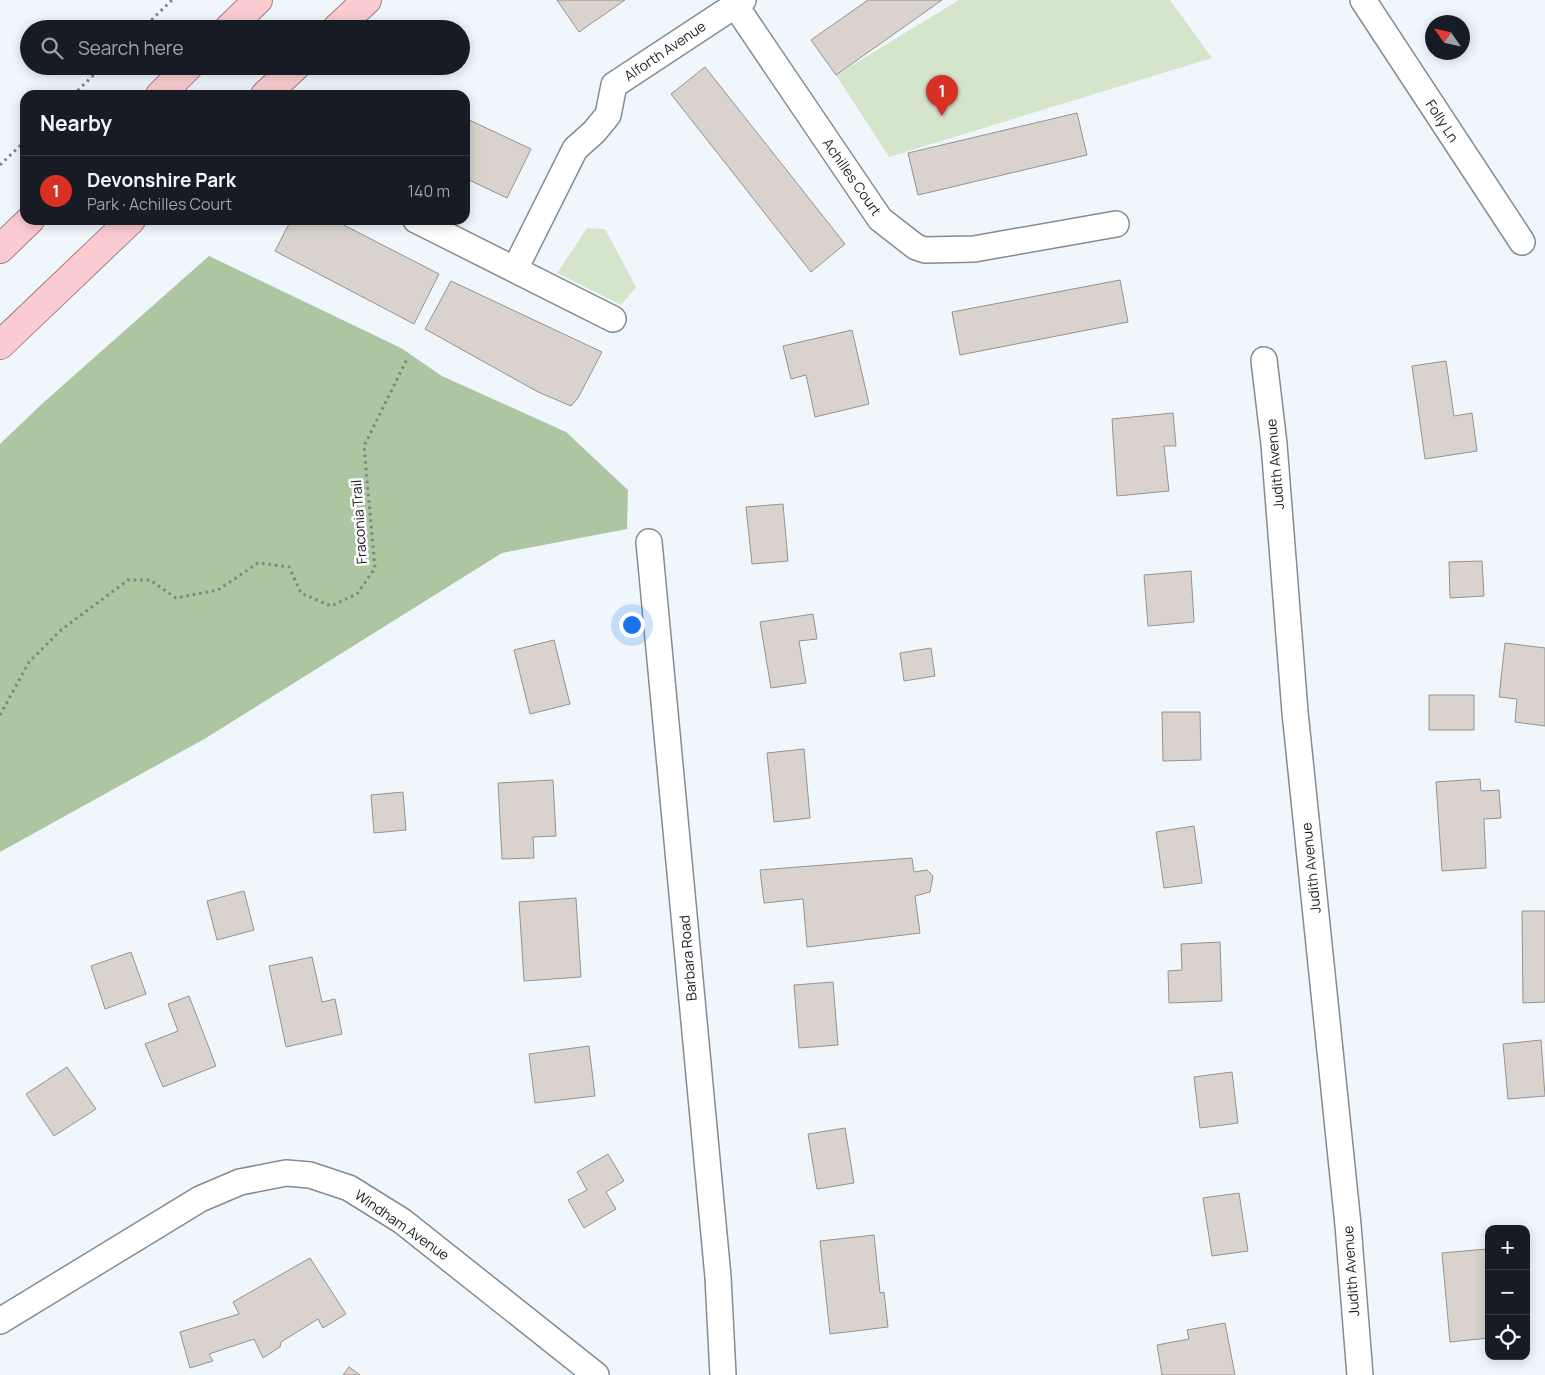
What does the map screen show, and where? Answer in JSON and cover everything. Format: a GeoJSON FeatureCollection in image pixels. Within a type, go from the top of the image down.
{"type":"FeatureCollection","features":[{"type":"Feature","properties":{"kind":"main road"},"geometry":{"type":"LineString","coordinates":[[237,20],[258,0]]}},
{"type":"Feature","properties":{"kind":"main road"},"geometry":{"type":"LineString","coordinates":[[346,20],[367,0]]}},
{"type":"Feature","properties":{"kind":"main road"},"geometry":{"type":"LineString","coordinates":[[165,90],[180,75]]}},
{"type":"Feature","properties":{"kind":"main road"},"geometry":{"type":"LineString","coordinates":[[271,90],[287,75]]}},
{"type":"Feature","properties":{"kind":"main road"},"geometry":{"type":"LineString","coordinates":[[0,249],[25,225]]}},
{"type":"Feature","properties":{"kind":"main road"},"geometry":{"type":"LineString","coordinates":[[0,345],[126,225]]}},
{"type":"Feature","properties":{"kind":"street","name":"Folly Ln"},"geometry":{"type":"LineString","coordinates":[[1363,0],[1522,242]]}},
{"type":"Feature","properties":{"kind":"street","name":"Achilles Court"},"geometry":{"type":"LineString","coordinates":[[739,3],[880,219],[916,247],[925,250],[974,249],[1116,224]]}},
{"type":"Feature","properties":{"kind":"street","name":"Alforth Avenue"},"geometry":{"type":"LineString","coordinates":[[515,270],[575,148],[594,132],[608,115],[614,85],[739,3]]}},
{"type":"Feature","properties":{"kind":"street"},"geometry":{"type":"LineString","coordinates":[[426,225],[613,319]]}},
{"type":"Feature","properties":{"kind":"street","name":"Judith Avenue"},"geometry":{"type":"LineString","coordinates":[[1264,360],[1274,444],[1295,712],[1348,1225],[1360,1375]]}},
{"type":"Feature","properties":{"kind":"street","name":"Barbara Road"},"geometry":{"type":"LineString","coordinates":[[649,542],[717,1267],[723,1375]]}},
{"type":"Feature","properties":{"kind":"street","name":"Windham Avenue"},"geometry":{"type":"LineString","coordinates":[[0,1321],[200,1199],[240,1182],[286,1173],[310,1175],[349,1188],[402,1221],[596,1375]]}},
{"type":"Feature","properties":{"kind":"path"},"geometry":{"type":"LineString","coordinates":[[151,20],[172,0]]}},
{"type":"Feature","properties":{"kind":"path"},"geometry":{"type":"LineString","coordinates":[[78,90],[94,75]]}},
{"type":"Feature","properties":{"kind":"path"},"geometry":{"type":"LineString","coordinates":[[0,165],[20,146]]}},
{"type":"Feature","properties":{"kind":"path","name":"Fraconia Trail"},"geometry":{"type":"LineString","coordinates":[[0,715],[29,662],[61,630],[128,580],[150,580],[176,598],[218,590],[258,563],[289,567],[301,593],[331,606],[357,594],[376,568],[364,446],[407,358]]}},
{"type":"Feature","properties":{"kind":"green space"},"geometry":{"type":"Polygon","coordinates":[[[959,0],[1170,0],[1212,58],[889,157],[836,75],[959,0]]]}},
{"type":"Feature","properties":{"kind":"green space"},"geometry":{"type":"Polygon","coordinates":[[[587,228],[605,229],[636,287],[621,305],[557,273],[587,228]]]}},
{"type":"Feature","properties":{"kind":"green space"},"geometry":{"type":"Polygon","coordinates":[[[209,256],[401,348],[442,376],[566,432],[628,490],[627,529],[502,553],[206,738],[0,852],[0,444],[44,402],[209,256]]]}},
{"type":"Feature","properties":{"kind":"building"},"geometry":{"type":"Polygon","coordinates":[[[557,0],[625,0],[579,32],[557,0]]]}},
{"type":"Feature","properties":{"kind":"building"},"geometry":{"type":"Polygon","coordinates":[[[868,0],[942,0],[836,75],[811,40],[868,0]]]}},
{"type":"Feature","properties":{"kind":"building"},"geometry":{"type":"Polygon","coordinates":[[[705,67],[845,244],[811,272],[671,94],[705,67]]]}},
{"type":"Feature","properties":{"kind":"building"},"geometry":{"type":"Polygon","coordinates":[[[1077,113],[1087,155],[918,195],[908,153],[1077,113]]]}},
{"type":"Feature","properties":{"kind":"building"},"geometry":{"type":"Polygon","coordinates":[[[470,120],[531,149],[507,198],[470,180],[470,120]]]}},
{"type":"Feature","properties":{"kind":"building"},"geometry":{"type":"Polygon","coordinates":[[[288,225],[344,225],[439,274],[414,324],[275,251],[288,225]]]}},
{"type":"Feature","properties":{"kind":"building"},"geometry":{"type":"Polygon","coordinates":[[[1120,280],[1128,322],[960,355],[952,312],[1120,280]]]}},
{"type":"Feature","properties":{"kind":"building"},"geometry":{"type":"Polygon","coordinates":[[[451,281],[602,352],[578,398],[571,406],[538,392],[425,329],[451,281]]]}},
{"type":"Feature","properties":{"kind":"building"},"geometry":{"type":"Polygon","coordinates":[[[852,330],[869,404],[815,417],[806,375],[791,379],[783,346],[852,330]]]}},
{"type":"Feature","properties":{"kind":"building"},"geometry":{"type":"Polygon","coordinates":[[[1446,361],[1454,416],[1472,413],[1477,451],[1425,459],[1412,366],[1446,361]]]}},
{"type":"Feature","properties":{"kind":"building"},"geometry":{"type":"Polygon","coordinates":[[[1173,413],[1176,446],[1164,446],[1169,491],[1117,496],[1112,419],[1173,413]]]}},
{"type":"Feature","properties":{"kind":"building"},"geometry":{"type":"Polygon","coordinates":[[[783,504],[788,561],[752,564],[746,507],[783,504]]]}},
{"type":"Feature","properties":{"kind":"building"},"geometry":{"type":"Polygon","coordinates":[[[1482,561],[1484,596],[1450,598],[1449,562],[1482,561]]]}},
{"type":"Feature","properties":{"kind":"building"},"geometry":{"type":"Polygon","coordinates":[[[1191,571],[1194,622],[1148,626],[1144,575],[1191,571]]]}},
{"type":"Feature","properties":{"kind":"building"},"geometry":{"type":"Polygon","coordinates":[[[813,614],[817,639],[799,641],[806,683],[771,688],[760,622],[813,614]]]}},
{"type":"Feature","properties":{"kind":"building"},"geometry":{"type":"Polygon","coordinates":[[[554,640],[570,704],[530,714],[514,650],[554,640]]]}},
{"type":"Feature","properties":{"kind":"building"},"geometry":{"type":"Polygon","coordinates":[[[1505,643],[1545,648],[1545,726],[1515,722],[1517,699],[1499,697],[1505,643]]]}},
{"type":"Feature","properties":{"kind":"building"},"geometry":{"type":"Polygon","coordinates":[[[931,648],[935,676],[904,681],[900,653],[931,648]]]}},
{"type":"Feature","properties":{"kind":"building"},"geometry":{"type":"Polygon","coordinates":[[[1429,695],[1474,695],[1474,730],[1429,730],[1429,695]]]}},
{"type":"Feature","properties":{"kind":"building"},"geometry":{"type":"Polygon","coordinates":[[[1162,712],[1200,712],[1201,760],[1163,761],[1162,712]]]}},
{"type":"Feature","properties":{"kind":"building"},"geometry":{"type":"Polygon","coordinates":[[[804,749],[810,818],[774,822],[767,753],[804,749]]]}},
{"type":"Feature","properties":{"kind":"building"},"geometry":{"type":"Polygon","coordinates":[[[1480,779],[1481,791],[1499,790],[1501,818],[1484,819],[1486,868],[1442,871],[1436,782],[1480,779]]]}},
{"type":"Feature","properties":{"kind":"building"},"geometry":{"type":"Polygon","coordinates":[[[553,780],[556,836],[533,837],[534,858],[502,859],[498,783],[553,780]]]}},
{"type":"Feature","properties":{"kind":"building"},"geometry":{"type":"Polygon","coordinates":[[[403,792],[406,830],[374,833],[371,795],[403,792]]]}},
{"type":"Feature","properties":{"kind":"building"},"geometry":{"type":"Polygon","coordinates":[[[1194,826],[1202,883],[1164,888],[1156,832],[1194,826]]]}},
{"type":"Feature","properties":{"kind":"building"},"geometry":{"type":"Polygon","coordinates":[[[912,858],[914,872],[927,870],[933,876],[930,892],[915,896],[920,933],[807,947],[803,899],[764,903],[760,870],[912,858]]]}},
{"type":"Feature","properties":{"kind":"building"},"geometry":{"type":"Polygon","coordinates":[[[244,891],[254,930],[217,940],[207,901],[244,891]]]}},
{"type":"Feature","properties":{"kind":"building"},"geometry":{"type":"Polygon","coordinates":[[[576,898],[581,977],[524,981],[519,902],[576,898]]]}},
{"type":"Feature","properties":{"kind":"building"},"geometry":{"type":"Polygon","coordinates":[[[1522,911],[1545,911],[1545,1002],[1523,1003],[1522,911]]]}},
{"type":"Feature","properties":{"kind":"building"},"geometry":{"type":"Polygon","coordinates":[[[1220,942],[1222,1001],[1169,1003],[1168,971],[1182,970],[1181,944],[1220,942]]]}},
{"type":"Feature","properties":{"kind":"building"},"geometry":{"type":"Polygon","coordinates":[[[131,952],[146,994],[105,1009],[91,966],[131,952]]]}},
{"type":"Feature","properties":{"kind":"building"},"geometry":{"type":"Polygon","coordinates":[[[312,957],[322,1002],[335,999],[342,1034],[286,1047],[269,966],[312,957]]]}},
{"type":"Feature","properties":{"kind":"building"},"geometry":{"type":"Polygon","coordinates":[[[833,982],[838,1045],[799,1048],[794,985],[833,982]]]}},
{"type":"Feature","properties":{"kind":"building"},"geometry":{"type":"Polygon","coordinates":[[[189,996],[216,1066],[163,1087],[145,1044],[178,1031],[168,1004],[189,996]]]}},
{"type":"Feature","properties":{"kind":"building"},"geometry":{"type":"Polygon","coordinates":[[[1541,1040],[1545,1096],[1508,1099],[1503,1044],[1541,1040]]]}},
{"type":"Feature","properties":{"kind":"building"},"geometry":{"type":"Polygon","coordinates":[[[589,1046],[595,1096],[535,1103],[529,1054],[589,1046]]]}},
{"type":"Feature","properties":{"kind":"building"},"geometry":{"type":"Polygon","coordinates":[[[67,1067],[96,1109],[54,1136],[26,1094],[67,1067]]]}},
{"type":"Feature","properties":{"kind":"building"},"geometry":{"type":"Polygon","coordinates":[[[1232,1072],[1238,1123],[1200,1128],[1194,1077],[1232,1072]]]}},
{"type":"Feature","properties":{"kind":"building"},"geometry":{"type":"Polygon","coordinates":[[[845,1128],[854,1183],[817,1189],[808,1134],[845,1128]]]}},
{"type":"Feature","properties":{"kind":"building"},"geometry":{"type":"Polygon","coordinates":[[[608,1154],[624,1181],[606,1192],[616,1209],[584,1228],[568,1200],[587,1190],[577,1172],[608,1154]]]}},
{"type":"Feature","properties":{"kind":"building"},"geometry":{"type":"Polygon","coordinates":[[[1239,1193],[1248,1251],[1212,1256],[1203,1198],[1239,1193]]]}},
{"type":"Feature","properties":{"kind":"building"},"geometry":{"type":"Polygon","coordinates":[[[874,1235],[880,1293],[884,1292],[888,1327],[830,1334],[820,1241],[874,1235]]]}},
{"type":"Feature","properties":{"kind":"building"},"geometry":{"type":"Polygon","coordinates":[[[1485,1249],[1485,1338],[1450,1342],[1442,1253],[1485,1249]]]}},
{"type":"Feature","properties":{"kind":"building"},"geometry":{"type":"Polygon","coordinates":[[[310,1258],[346,1314],[323,1328],[318,1319],[281,1342],[280,1347],[263,1358],[254,1339],[209,1354],[213,1361],[190,1368],[180,1332],[239,1314],[233,1302],[310,1258]]]}},
{"type":"Feature","properties":{"kind":"building"},"geometry":{"type":"Polygon","coordinates":[[[1225,1323],[1235,1375],[1162,1375],[1157,1345],[1189,1339],[1187,1330],[1225,1323]]]}},
{"type":"Feature","properties":{"kind":"building"},"geometry":{"type":"Polygon","coordinates":[[[349,1367],[360,1375],[343,1375],[349,1367]]]}},
{"type":"Feature","properties":{"kind":"place","name":"Devonshire Park"},"geometry":{"type":"Point","coordinates":[942,116]}}]}
